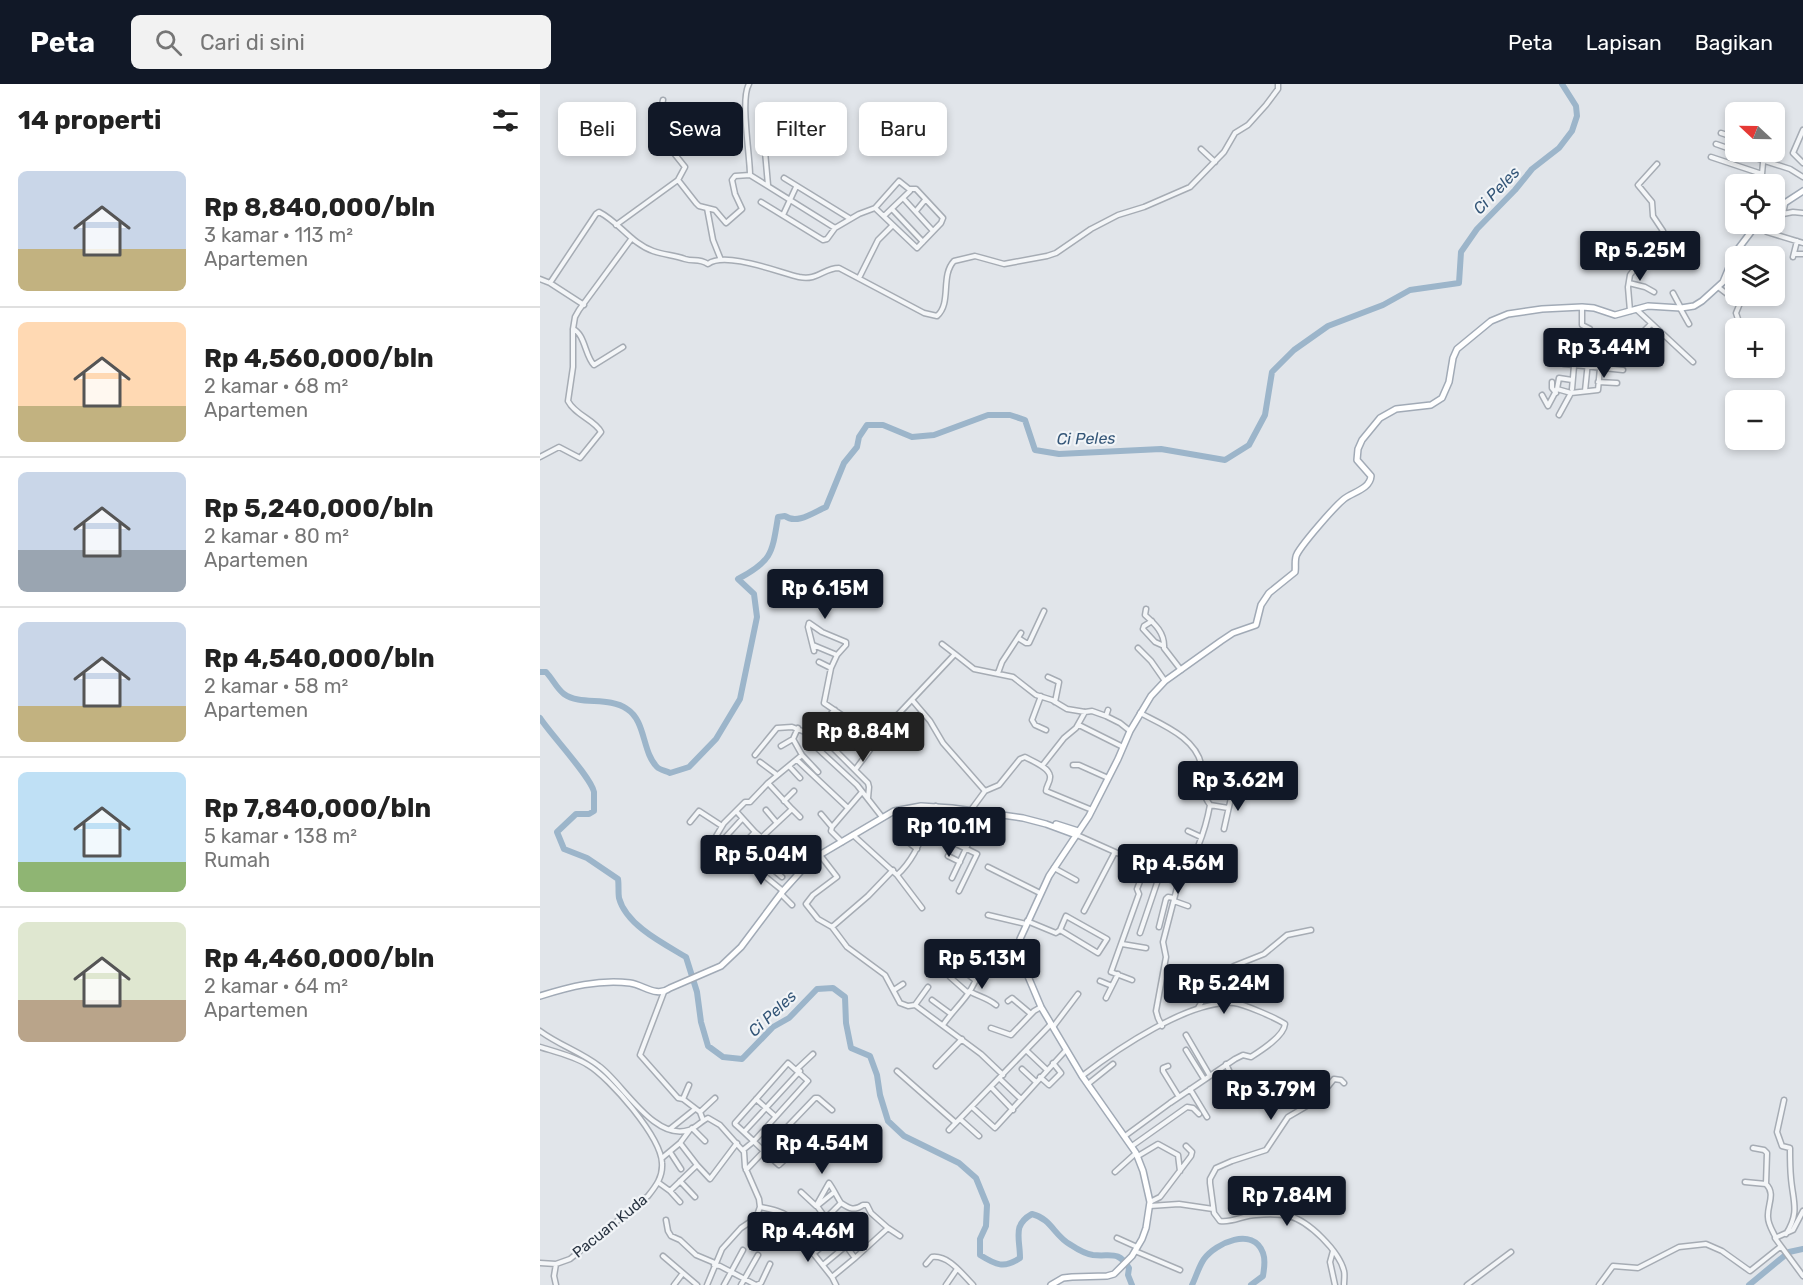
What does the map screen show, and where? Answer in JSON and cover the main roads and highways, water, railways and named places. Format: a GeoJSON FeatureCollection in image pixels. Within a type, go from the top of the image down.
{"type":"FeatureCollection","features":[{"type":"Feature","properties":{"kind":"main road"},"geometry":{"type":"LineString","coordinates":[[1785,203],[1803,191]]}},
{"type":"Feature","properties":{"kind":"main road"},"geometry":{"type":"LineString","coordinates":[[1050,1285],[1063,1278],[1110,1276],[1120,1269],[1135,1251],[1146,1228],[1150,1204],[1147,1184],[1137,1155],[1082,1076],[1041,1007],[1022,962],[1018,945],[1040,893],[1092,810],[1140,713],[1165,681],[1230,635],[1256,625],[1261,605],[1269,593],[1295,573],[1296,556],[1305,543],[1340,503],[1371,480],[1371,476],[1357,460],[1359,445],[1368,431],[1380,418],[1392,410],[1438,402],[1448,387],[1453,357],[1460,345],[1488,322],[1508,314],[1542,309],[1582,307],[1594,308],[1615,315],[1652,306],[1680,308],[1699,303],[1725,278],[1737,249],[1749,234]]}},
{"type":"Feature","properties":{"kind":"main road"},"geometry":{"type":"LineString","coordinates":[[540,996],[569,987],[598,983],[631,983],[655,992],[664,992],[714,971],[730,959],[800,872],[820,855],[882,817],[898,810],[936,806],[1046,824],[1078,834]]}},
{"type":"Feature","properties":{"kind":"main road"},"geometry":{"type":"LineString","coordinates":[[1065,829],[1084,823]]}},
{"type":"Feature","properties":{"kind":"main road"},"geometry":{"type":"LineString","coordinates":[[1065,829],[1070,837],[1070,844]]}},
{"type":"Feature","properties":{"kind":"waterway","name":"Ci Peles"},"geometry":{"type":"LineString","coordinates":[[540,672],[546,672],[561,692],[571,698],[612,703],[627,709],[638,721],[652,761],[658,768],[670,773],[689,767],[716,739],[740,699],[757,617],[754,594],[738,579],[758,567],[768,555],[772,548],[778,517],[800,518],[826,507],[844,463],[857,447],[859,437],[867,425],[883,425],[912,437],[934,435],[988,415],[1010,415],[1025,420],[1035,450],[1059,454],[1161,449],[1225,460],[1249,445],[1265,415],[1272,372],[1294,350],[1328,326],[1383,305],[1410,290],[1459,283],[1461,252],[1477,229],[1532,169],[1559,148],[1572,131],[1577,116],[1576,106],[1562,84]]}},
{"type":"Feature","properties":{"kind":"waterway","name":"Ci Peles"},"geometry":{"type":"LineString","coordinates":[[540,718],[586,776],[594,792],[594,811],[589,814],[576,814],[557,832],[564,849],[587,858],[618,879],[619,898],[629,917],[647,933],[686,957],[697,992],[701,1022],[708,1046],[723,1057],[742,1059],[773,1027],[789,1018],[817,989],[833,988],[845,997],[846,1023],[851,1048],[870,1056],[888,1121],[904,1136],[959,1163],[976,1178],[987,1205],[986,1226],[980,1239],[980,1255],[1005,1265],[1020,1258],[1019,1227],[1032,1214],[1039,1216],[1065,1241],[1082,1251],[1093,1255],[1114,1255],[1121,1259],[1129,1268],[1128,1275],[1132,1285]]}},
{"type":"Feature","properties":{"kind":"waterway","name":"Ci Peles"},"geometry":{"type":"LineString","coordinates":[[1192,1285],[1202,1262],[1210,1253],[1225,1243],[1243,1239],[1251,1240],[1263,1253],[1263,1276],[1251,1285]]}},
{"type":"Feature","properties":{"kind":"waterway"},"geometry":{"type":"LineString","coordinates":[[1749,1285],[1789,1252],[1803,1249]]}}]}
